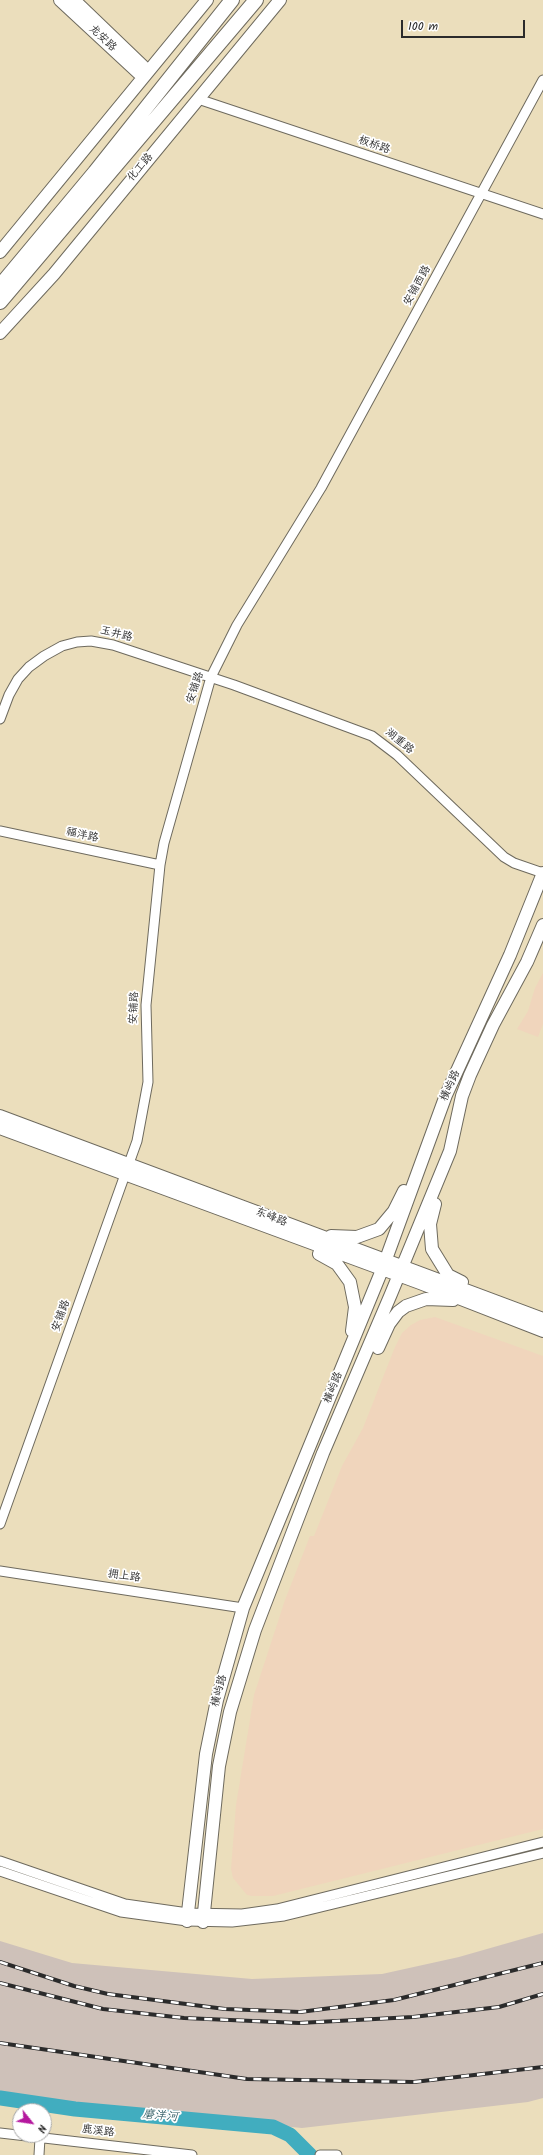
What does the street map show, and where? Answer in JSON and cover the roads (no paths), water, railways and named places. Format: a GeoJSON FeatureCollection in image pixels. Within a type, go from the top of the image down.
{"type":"FeatureCollection","features":[{"type":"Feature","properties":{"kind":"highway"},"geometry":{"type":"LineString","coordinates":[[0,286],[95,172],[232,0]]}},
{"type":"Feature","properties":{"kind":"highway","name":"化工路"},"geometry":{"type":"LineString","coordinates":[[0,302],[256,0]]}},
{"type":"Feature","properties":{"kind":"main road","name":"龙安路"},"geometry":{"type":"LineString","coordinates":[[60,0],[146,74]]}},
{"type":"Feature","properties":{"kind":"main road","name":"龙安路"},"geometry":{"type":"LineString","coordinates":[[74,0],[146,74]]}},
{"type":"Feature","properties":{"kind":"main road"},"geometry":{"type":"LineString","coordinates":[[0,252],[207,0]]}},
{"type":"Feature","properties":{"kind":"main road","name":"化工路"},"geometry":{"type":"LineString","coordinates":[[0,334],[54,274],[280,0]]}},
{"type":"Feature","properties":{"kind":"main road","name":"横屿路"},"geometry":{"type":"LineString","coordinates":[[188,1917],[206,1754],[217,1700],[243,1608],[384,1266],[446,1095],[510,955],[543,873]]}},
{"type":"Feature","properties":{"kind":"main road","name":"横屿路"},"geometry":{"type":"LineString","coordinates":[[204,1918],[219,1766],[237,1685],[269,1590],[323,1453],[450,1151],[462,1096],[470,1075],[493,1025],[527,962],[543,925]]}},
{"type":"Feature","properties":{"kind":"main road","name":"东峰路"},"geometry":{"type":"LineString","coordinates":[[0,1116],[266,1226],[538,1317]]}},
{"type":"Feature","properties":{"kind":"main road","name":"东峰路"},"geometry":{"type":"LineString","coordinates":[[0,1128],[296,1228],[384,1266]]}},
{"type":"Feature","properties":{"kind":"main road"},"geometry":{"type":"LineString","coordinates":[[296,1228],[344,1238],[364,1235],[379,1229],[394,1211],[428,1144]]}},
{"type":"Feature","properties":{"kind":"main road"},"geometry":{"type":"LineString","coordinates":[[450,1151],[430,1224],[430,1244],[434,1255],[451,1277],[498,1296],[538,1317]]}},
{"type":"Feature","properties":{"kind":"main road"},"geometry":{"type":"LineString","coordinates":[[266,1226],[276,1236],[332,1259],[347,1276],[353,1288],[355,1307],[347,1356]]}},
{"type":"Feature","properties":{"kind":"main road","name":"东峰路"},"geometry":{"type":"LineString","coordinates":[[400,1271],[468,1302],[543,1330]]}},
{"type":"Feature","properties":{"kind":"main road"},"geometry":{"type":"LineString","coordinates":[[347,1399],[375,1354],[389,1324],[402,1308],[420,1300],[431,1299],[468,1302]]}},
{"type":"Feature","properties":{"kind":"street","name":"安铺西路"},"geometry":{"type":"LineString","coordinates":[[312,503],[543,80]]}},
{"type":"Feature","properties":{"kind":"street","name":"板桥路"},"geometry":{"type":"LineString","coordinates":[[198,99],[543,214]]}},
{"type":"Feature","properties":{"kind":"street","name":"安铺路"},"geometry":{"type":"LineString","coordinates":[[0,1524],[128,1170],[141,1126],[147,1091],[146,1005],[160,865],[164,843],[211,677],[239,620],[312,503]]}},
{"type":"Feature","properties":{"kind":"street","name":"玉井路"},"geometry":{"type":"LineString","coordinates":[[0,719],[13,686],[24,672],[53,651],[77,642],[91,641],[113,645],[211,677]]}},
{"type":"Feature","properties":{"kind":"street","name":"湖重路"},"geometry":{"type":"LineString","coordinates":[[211,677],[372,736],[397,755],[504,857],[514,863],[543,873]]}},
{"type":"Feature","properties":{"kind":"street","name":"福洋路"},"geometry":{"type":"LineString","coordinates":[[0,831],[160,865]]}},
{"type":"Feature","properties":{"kind":"street","name":"拥上路"},"geometry":{"type":"LineString","coordinates":[[0,1571],[243,1608]]}},
{"type":"Feature","properties":{"kind":"street"},"geometry":{"type":"LineString","coordinates":[[204,1918],[277,1909],[543,1842]]}},
{"type":"Feature","properties":{"kind":"street"},"geometry":{"type":"LineString","coordinates":[[0,1871],[121,1912],[246,1922],[284,1916],[543,1853]]}},
{"type":"Feature","properties":{"kind":"street"},"geometry":{"type":"LineString","coordinates":[[0,1861],[115,1901],[188,1917]]}},
{"type":"Feature","properties":{"kind":"street","name":"鹿溪路"},"geometry":{"type":"LineString","coordinates":[[0,2133],[12,2134]]}},
{"type":"Feature","properties":{"kind":"street","name":"鹿溪路"},"geometry":{"type":"LineString","coordinates":[[52,2139],[192,2155]]}},
{"type":"Feature","properties":{"kind":"street"},"geometry":{"type":"LineString","coordinates":[[38,2155],[39,2143]]}},
{"type":"Feature","properties":{"kind":"street"},"geometry":{"type":"LineString","coordinates":[[320,2155],[335,2155]]}},
{"type":"Feature","properties":{"kind":"waterway","name":"磨洋河"},"geometry":{"type":"LineString","coordinates":[[0,2098],[75,2109],[273,2127],[290,2135],[310,2155]]}},
{"type":"Feature","properties":{"kind":"railway"},"geometry":{"type":"LineString","coordinates":[[0,1962],[74,1986],[108,1994],[225,2009],[300,2012],[394,2000],[543,1963]]}},
{"type":"Feature","properties":{"kind":"railway"},"geometry":{"type":"LineString","coordinates":[[0,1983],[103,2009],[184,2018],[299,2023],[413,2017],[499,2007],[543,1994]]}},
{"type":"Feature","properties":{"kind":"railway"},"geometry":{"type":"LineString","coordinates":[[0,2043],[247,2079],[414,2082],[543,2067]]}}]}
